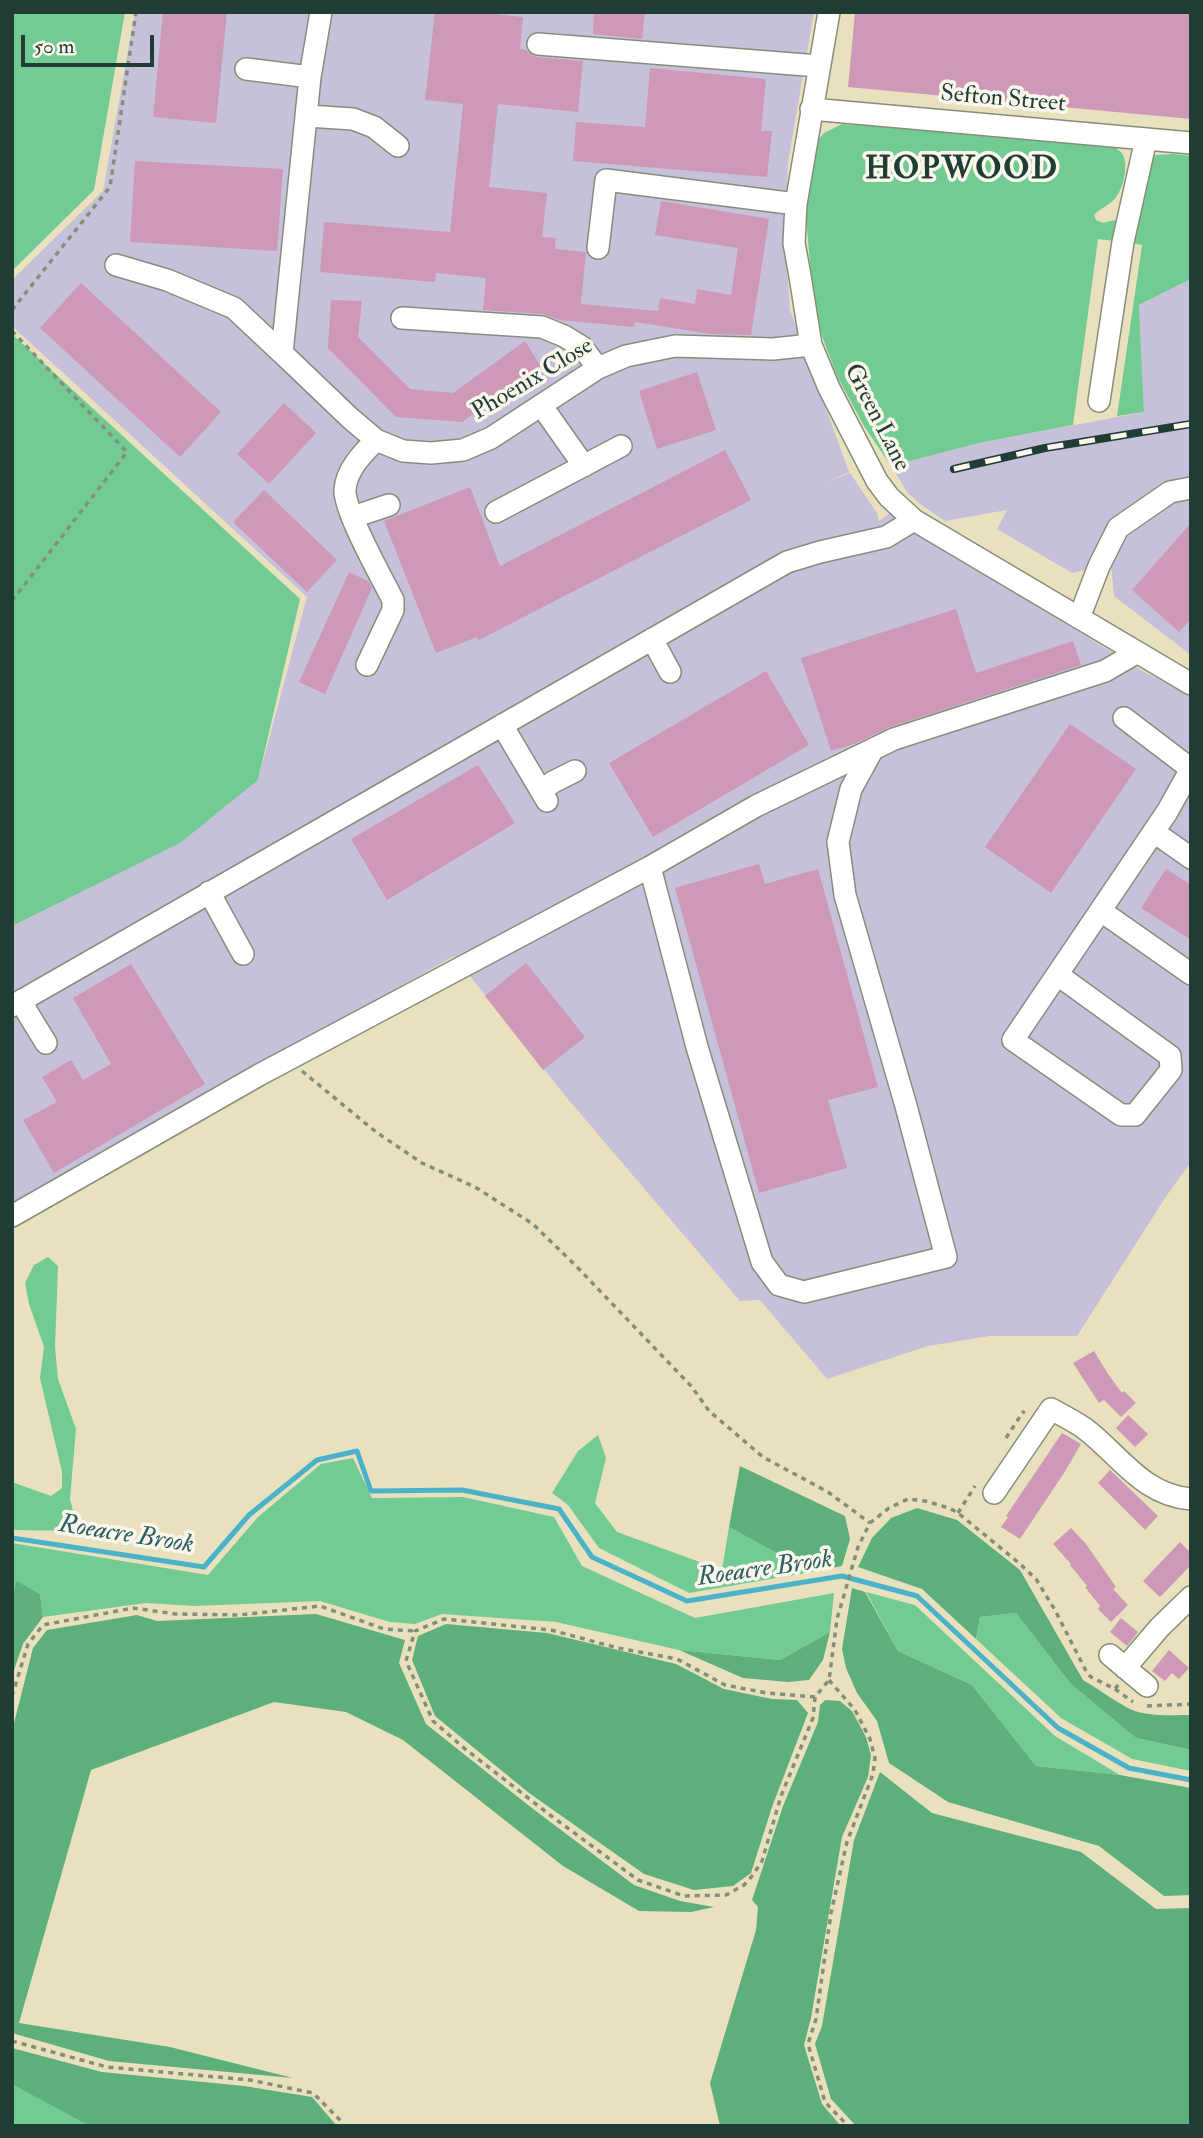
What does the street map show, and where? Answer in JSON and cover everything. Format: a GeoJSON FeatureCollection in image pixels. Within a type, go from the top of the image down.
{"type":"FeatureCollection","features":[{"type":"Feature","properties":{"kind":"street"},"geometry":{"type":"LineString","coordinates":[[282,354],[310,77],[321,12]]}},
{"type":"Feature","properties":{"kind":"street","name":"Green Lane"},"geometry":{"type":"LineString","coordinates":[[829,12],[796,204],[794,243],[811,345],[829,388],[872,474],[889,497],[914,520],[1191,684]]}},
{"type":"Feature","properties":{"kind":"street"},"geometry":{"type":"LineString","coordinates":[[538,44],[820,60]]}},
{"type":"Feature","properties":{"kind":"street"},"geometry":{"type":"LineString","coordinates":[[246,69],[310,77]]}},
{"type":"Feature","properties":{"kind":"street","name":"Sefton Street"},"geometry":{"type":"LineString","coordinates":[[811,109],[1191,143]]}},
{"type":"Feature","properties":{"kind":"street"},"geometry":{"type":"LineString","coordinates":[[307,116],[353,118],[373,127],[398,146]]}},
{"type":"Feature","properties":{"kind":"street"},"geometry":{"type":"LineString","coordinates":[[1100,401],[1123,242],[1146,139]]}},
{"type":"Feature","properties":{"kind":"street"},"geometry":{"type":"LineString","coordinates":[[598,248],[606,180],[796,204]]}},
{"type":"Feature","properties":{"kind":"street","name":"Phoenix Close"},"geometry":{"type":"LineString","coordinates":[[116,265],[167,280],[234,308],[350,418],[376,440],[403,451],[431,453],[463,450],[491,438],[598,368],[625,356],[675,346],[773,349],[811,345]]}},
{"type":"Feature","properties":{"kind":"street"},"geometry":{"type":"LineString","coordinates":[[402,318],[542,327],[564,335],[583,347],[598,368]]}},
{"type":"Feature","properties":{"kind":"street"},"geometry":{"type":"LineString","coordinates":[[541,405],[584,466]]}},
{"type":"Feature","properties":{"kind":"street"},"geometry":{"type":"LineString","coordinates":[[367,665],[393,610],[393,600],[346,501],[345,488],[356,463],[376,440]]}},
{"type":"Feature","properties":{"kind":"street"},"geometry":{"type":"LineString","coordinates":[[496,512],[621,446]]}},
{"type":"Feature","properties":{"kind":"street"},"geometry":{"type":"LineString","coordinates":[[1079,618],[1099,566],[1118,528],[1170,492],[1191,488]]}},
{"type":"Feature","properties":{"kind":"street"},"geometry":{"type":"LineString","coordinates":[[353,517],[389,505]]}},
{"type":"Feature","properties":{"kind":"street"},"geometry":{"type":"LineString","coordinates":[[46,1043],[27,1012],[17,1003],[787,562],[826,561],[886,537],[914,520]]}},
{"type":"Feature","properties":{"kind":"street"},"geometry":{"type":"LineString","coordinates":[[652,639],[670,672]]}},
{"type":"Feature","properties":{"kind":"street"},"geometry":{"type":"LineString","coordinates":[[12,1216],[295,1056],[650,867],[756,806],[894,739],[1105,671],[1136,653]]}},
{"type":"Feature","properties":{"kind":"street"},"geometry":{"type":"LineString","coordinates":[[1058,975],[1170,1056],[1171,1070],[1135,1115],[1121,1115],[1013,1040],[1153,832],[1191,769],[1124,718]]}},
{"type":"Feature","properties":{"kind":"street"},"geometry":{"type":"LineString","coordinates":[[502,725],[544,796],[553,782],[575,771]]}},
{"type":"Feature","properties":{"kind":"street"},"geometry":{"type":"LineString","coordinates":[[650,867],[696,1046],[762,1262],[779,1285],[804,1292],[946,1258],[845,895],[838,842],[851,789],[873,749]]}},
{"type":"Feature","properties":{"kind":"street"},"geometry":{"type":"LineString","coordinates":[[1153,832],[1191,858]]}},
{"type":"Feature","properties":{"kind":"street"},"geometry":{"type":"LineString","coordinates":[[209,892],[243,954]]}},
{"type":"Feature","properties":{"kind":"street"},"geometry":{"type":"LineString","coordinates":[[1101,911],[1191,974]]}},
{"type":"Feature","properties":{"kind":"street"},"geometry":{"type":"LineString","coordinates":[[994,1493],[1051,1409],[1084,1429],[1145,1482],[1175,1498],[1191,1499]]}},
{"type":"Feature","properties":{"kind":"street"},"geometry":{"type":"LineString","coordinates":[[1147,1686],[1117,1661],[1160,1627],[1191,1597]]}},
{"type":"Feature","properties":{"kind":"path"},"geometry":{"type":"LineString","coordinates":[[12,310],[110,187],[136,12]]}},
{"type":"Feature","properties":{"kind":"path"},"geometry":{"type":"LineString","coordinates":[[12,331],[127,452],[12,601]]}},
{"type":"Feature","properties":{"kind":"path"},"geometry":{"type":"LineString","coordinates":[[295,1056],[302,1071],[376,1132],[422,1163],[475,1187],[533,1224],[692,1387],[709,1411],[763,1457],[828,1492],[870,1523]]}},
{"type":"Feature","properties":{"kind":"path"},"geometry":{"type":"LineString","coordinates":[[415,1631],[406,1661],[433,1721],[539,1807],[638,1880],[684,1896],[726,1895],[744,1885],[762,1861],[781,1796],[813,1718],[815,1696],[829,1680],[837,1619],[858,1547],[870,1523],[889,1508],[908,1499],[925,1501],[958,1513],[1036,1579],[1091,1677],[1115,1689],[1124,1678],[1117,1661]]}},
{"type":"Feature","properties":{"kind":"path"},"geometry":{"type":"LineString","coordinates":[[12,1696],[28,1644],[43,1625],[133,1608],[176,1614],[239,1615],[320,1606],[384,1629],[415,1631],[444,1619],[551,1630],[618,1648],[677,1659],[725,1685],[767,1693],[815,1696]]}},
{"type":"Feature","properties":{"kind":"path"},"geometry":{"type":"LineString","coordinates":[[829,1680],[855,1710],[870,1739],[875,1758],[873,1774],[847,1842],[831,1913],[816,2019],[808,2044],[825,2102],[848,2126]]}},
{"type":"Feature","properties":{"kind":"path"},"geometry":{"type":"LineString","coordinates":[[12,2041],[107,2067],[250,2080],[313,2093],[343,2126]]}},
{"type":"Feature","properties":{"kind":"shaded area"},"geometry":{"type":"Polygon","coordinates":[[[135,12],[814,12],[788,162],[785,236],[790,310],[849,472],[827,482],[850,473],[877,513],[879,521],[892,511],[909,528],[1141,670],[1191,696],[1191,1162],[1077,1336],[990,1336],[928,1346],[827,1379],[760,1300],[740,1301],[567,1098],[454,956],[261,1065],[12,1213],[12,926],[51,906],[258,780],[307,597],[12,326],[12,280],[103,191],[135,12]]]}},
{"type":"Feature","properties":{"kind":"shaded area"},"geometry":{"type":"Polygon","coordinates":[[[1191,279],[1191,655],[1114,596],[1111,564],[1072,573],[997,529],[1007,510],[945,521],[908,493],[891,466],[979,443],[1144,412],[1139,305],[1191,279]]]}},
{"type":"Feature","properties":{"kind":"green space"},"geometry":{"type":"Polygon","coordinates":[[[12,12],[125,12],[94,190],[12,271],[12,12]]]}},
{"type":"Feature","properties":{"kind":"green space"},"geometry":{"type":"Polygon","coordinates":[[[842,124],[1098,143],[1115,148],[1122,154],[1125,171],[1120,191],[1094,215],[1096,220],[1103,223],[1115,220],[1119,225],[1115,241],[1098,239],[1073,425],[979,443],[891,466],[864,426],[837,376],[820,331],[812,286],[805,205],[819,139],[824,133],[842,124]]]}},
{"type":"Feature","properties":{"kind":"green space"},"geometry":{"type":"Polygon","coordinates":[[[1155,155],[1191,156],[1191,279],[1139,305],[1144,412],[1117,416],[1142,245],[1131,243],[1147,160],[1155,155]]]}},
{"type":"Feature","properties":{"kind":"green space"},"geometry":{"type":"Polygon","coordinates":[[[12,334],[300,599],[258,780],[180,843],[12,926],[12,334]]]}},
{"type":"Feature","properties":{"kind":"green space"},"geometry":{"type":"Polygon","coordinates":[[[48,1257],[58,1266],[55,1347],[58,1379],[76,1429],[70,1499],[78,1531],[12,1530],[12,1482],[51,1496],[62,1488],[62,1472],[40,1378],[44,1347],[29,1304],[25,1283],[34,1265],[48,1257]]]}},
{"type":"Feature","properties":{"kind":"green space"},"geometry":{"type":"Polygon","coordinates":[[[598,1435],[606,1458],[595,1503],[617,1532],[722,1570],[729,1527],[811,1572],[689,1593],[599,1548],[568,1505],[552,1493],[578,1451],[598,1435]]]}},
{"type":"Feature","properties":{"kind":"green space"},"geometry":{"type":"Polygon","coordinates":[[[353,1458],[372,1498],[463,1497],[554,1517],[582,1566],[695,1618],[834,1593],[830,1632],[780,1660],[679,1650],[556,1622],[442,1614],[415,1624],[390,1622],[320,1601],[195,1606],[146,1603],[43,1617],[40,1594],[16,1582],[12,1602],[12,1543],[208,1575],[258,1517],[321,1464],[353,1458]]]}},
{"type":"Feature","properties":{"kind":"green space"},"geometry":{"type":"Polygon","coordinates":[[[740,1466],[845,1516],[850,1539],[842,1566],[811,1572],[729,1527],[740,1466]]]}},
{"type":"Feature","properties":{"kind":"green space"},"geometry":{"type":"Polygon","coordinates":[[[917,1508],[957,1520],[1020,1570],[1083,1680],[1137,1712],[1191,1715],[1191,1750],[1136,1738],[1071,1684],[1016,1613],[980,1617],[976,1639],[922,1589],[858,1567],[872,1538],[891,1518],[917,1508]]]}},
{"type":"Feature","properties":{"kind":"green space"},"geometry":{"type":"Polygon","coordinates":[[[16,1581],[40,1594],[43,1617],[23,1644],[12,1676],[12,1602],[16,1581]]]}},
{"type":"Feature","properties":{"kind":"green space"},"geometry":{"type":"Polygon","coordinates":[[[852,1588],[865,1592],[898,1651],[972,1685],[1036,1766],[1120,1775],[1191,1788],[1191,1895],[1164,1896],[1099,1846],[948,1802],[889,1763],[877,1721],[857,1693],[846,1668],[842,1649],[852,1588]]]}},
{"type":"Feature","properties":{"kind":"green space"},"geometry":{"type":"Polygon","coordinates":[[[866,1592],[915,1605],[1055,1736],[1120,1775],[1036,1766],[972,1685],[898,1651],[866,1592]]]}},
{"type":"Feature","properties":{"kind":"green space"},"geometry":{"type":"Polygon","coordinates":[[[1016,1613],[1071,1684],[1136,1738],[1191,1750],[1191,1771],[1132,1759],[1061,1718],[976,1639],[980,1617],[1016,1613]]]}},
{"type":"Feature","properties":{"kind":"green space"},"geometry":{"type":"Polygon","coordinates":[[[316,1614],[405,1640],[399,1663],[426,1724],[634,1885],[680,1901],[714,1907],[691,1912],[639,1911],[563,1866],[403,1740],[346,1712],[274,1702],[91,1770],[19,2023],[170,2047],[293,2078],[109,2061],[12,2033],[12,1731],[33,1648],[47,1630],[137,1615],[157,1621],[316,1614]]]}},
{"type":"Feature","properties":{"kind":"green space"},"geometry":{"type":"Polygon","coordinates":[[[446,1624],[547,1633],[676,1664],[724,1689],[772,1699],[797,1700],[808,1713],[772,1807],[751,1873],[733,1886],[694,1890],[644,1874],[529,1793],[435,1716],[412,1660],[418,1636],[446,1624]]]}},
{"type":"Feature","properties":{"kind":"green space"},"geometry":{"type":"Polygon","coordinates":[[[830,1632],[823,1660],[809,1680],[788,1682],[743,1678],[679,1650],[780,1660],[830,1632]]]}},
{"type":"Feature","properties":{"kind":"green space"},"geometry":{"type":"Polygon","coordinates":[[[825,1700],[840,1701],[852,1711],[866,1737],[871,1755],[868,1777],[842,1837],[804,2045],[822,2104],[841,2126],[720,2126],[710,2083],[756,1930],[758,1907],[752,1900],[783,1806],[818,1722],[820,1705],[825,1700]]]}},
{"type":"Feature","properties":{"kind":"green space"},"geometry":{"type":"Polygon","coordinates":[[[880,1772],[932,1813],[1081,1852],[1156,1909],[1191,1908],[1191,2126],[856,2126],[831,2099],[815,2044],[822,2026],[854,1840],[880,1772]]]}},
{"type":"Feature","properties":{"kind":"green space"},"geometry":{"type":"Polygon","coordinates":[[[12,2048],[102,2072],[244,2086],[312,2097],[337,2126],[90,2126],[12,2084],[12,2048]]]}},
{"type":"Feature","properties":{"kind":"green space"},"geometry":{"type":"Polygon","coordinates":[[[12,2069],[180,2126],[12,2126],[12,2069]]]}},
{"type":"Feature","properties":{"kind":"building"},"geometry":{"type":"Polygon","coordinates":[[[163,12],[227,12],[216,123],[153,117],[163,12]]]}},
{"type":"Feature","properties":{"kind":"building"},"geometry":{"type":"Polygon","coordinates":[[[435,12],[476,12],[523,17],[520,49],[537,57],[583,61],[578,112],[498,104],[489,187],[547,193],[542,237],[556,238],[555,249],[586,252],[581,304],[658,311],[660,298],[695,304],[697,289],[731,295],[738,248],[655,235],[661,201],[769,219],[751,335],[711,334],[635,322],[634,327],[560,320],[543,314],[483,310],[486,278],[436,273],[435,282],[320,272],[324,222],[450,232],[463,104],[425,100],[435,12]]]}},
{"type":"Feature","properties":{"kind":"building"},"geometry":{"type":"Polygon","coordinates":[[[594,12],[645,12],[642,39],[593,34],[594,12]]]}},
{"type":"Feature","properties":{"kind":"building"},"geometry":{"type":"Polygon","coordinates":[[[855,12],[1191,12],[1191,119],[848,87],[855,12]]]}},
{"type":"Feature","properties":{"kind":"building"},"geometry":{"type":"Polygon","coordinates":[[[650,68],[766,79],[761,131],[772,131],[767,177],[573,161],[576,122],[645,127],[650,68]]]}},
{"type":"Feature","properties":{"kind":"building"},"geometry":{"type":"Polygon","coordinates":[[[135,161],[283,169],[277,251],[130,242],[135,161]]]}},
{"type":"Feature","properties":{"kind":"building"},"geometry":{"type":"Polygon","coordinates":[[[81,283],[221,412],[180,457],[40,328],[81,283]]]}},
{"type":"Feature","properties":{"kind":"building"},"geometry":{"type":"Polygon","coordinates":[[[331,300],[362,301],[358,337],[410,389],[453,393],[525,341],[541,367],[462,422],[396,417],[328,348],[331,300]]]}},
{"type":"Feature","properties":{"kind":"building"},"geometry":{"type":"Polygon","coordinates":[[[697,372],[716,430],[657,449],[639,391],[697,372]]]}},
{"type":"Feature","properties":{"kind":"building"},"geometry":{"type":"Polygon","coordinates":[[[284,403],[316,433],[269,484],[237,454],[284,403]]]}},
{"type":"Feature","properties":{"kind":"building"},"geometry":{"type":"Polygon","coordinates":[[[725,450],[751,500],[479,640],[477,637],[436,653],[384,521],[470,487],[500,566],[725,450]]]}},
{"type":"Feature","properties":{"kind":"building"},"geometry":{"type":"Polygon","coordinates":[[[264,490],[337,560],[307,592],[233,522],[264,490]]]}},
{"type":"Feature","properties":{"kind":"building"},"geometry":{"type":"Polygon","coordinates":[[[1191,523],[1191,619],[1179,632],[1132,590],[1191,523]]]}},
{"type":"Feature","properties":{"kind":"building"},"geometry":{"type":"Polygon","coordinates":[[[349,572],[368,581],[372,588],[325,694],[299,682],[349,572]]]}},
{"type":"Feature","properties":{"kind":"building"},"geometry":{"type":"Polygon","coordinates":[[[956,609],[976,673],[1073,641],[1081,665],[890,727],[854,744],[831,751],[801,658],[956,609]]]}},
{"type":"Feature","properties":{"kind":"building"},"geometry":{"type":"Polygon","coordinates":[[[766,671],[809,745],[653,837],[609,763],[766,671]]]}},
{"type":"Feature","properties":{"kind":"building"},"geometry":{"type":"Polygon","coordinates":[[[1070,724],[1136,769],[1051,893],[985,847],[1070,724]]]}},
{"type":"Feature","properties":{"kind":"building"},"geometry":{"type":"Polygon","coordinates":[[[478,765],[515,823],[387,900],[351,839],[478,765]]]}},
{"type":"Feature","properties":{"kind":"building"},"geometry":{"type":"Polygon","coordinates":[[[759,864],[765,884],[818,869],[878,1087],[828,1100],[847,1168],[759,1193],[675,888],[759,864]]]}},
{"type":"Feature","properties":{"kind":"building"},"geometry":{"type":"Polygon","coordinates":[[[1166,869],[1191,885],[1191,940],[1141,908],[1166,869]]]}},
{"type":"Feature","properties":{"kind":"building"},"geometry":{"type":"Polygon","coordinates":[[[526,963],[585,1037],[543,1070],[485,996],[526,963]]]}},
{"type":"Feature","properties":{"kind":"building"},"geometry":{"type":"Polygon","coordinates":[[[131,964],[205,1084],[54,1173],[23,1120],[57,1102],[42,1077],[71,1060],[83,1080],[111,1064],[73,998],[131,964]]]}},
{"type":"Feature","properties":{"kind":"building"},"geometry":{"type":"Polygon","coordinates":[[[1094,1351],[1122,1393],[1124,1391],[1136,1403],[1121,1417],[1104,1400],[1099,1403],[1073,1363],[1094,1351]]]}},
{"type":"Feature","properties":{"kind":"building"},"geometry":{"type":"Polygon","coordinates":[[[1128,1415],[1148,1434],[1135,1447],[1116,1428],[1128,1415]]]}},
{"type":"Feature","properties":{"kind":"building"},"geometry":{"type":"Polygon","coordinates":[[[1062,1433],[1081,1444],[1020,1539],[1001,1527],[1062,1433]]]}},
{"type":"Feature","properties":{"kind":"building"},"geometry":{"type":"Polygon","coordinates":[[[1110,1470],[1158,1516],[1145,1530],[1098,1483],[1110,1470]]]}},
{"type":"Feature","properties":{"kind":"building"},"geometry":{"type":"Polygon","coordinates":[[[1071,1528],[1086,1544],[1116,1587],[1113,1589],[1128,1605],[1111,1622],[1098,1609],[1100,1606],[1085,1587],[1087,1586],[1053,1544],[1071,1528]]]}},
{"type":"Feature","properties":{"kind":"building"},"geometry":{"type":"Polygon","coordinates":[[[1180,1542],[1191,1553],[1191,1565],[1160,1597],[1143,1581],[1180,1542]]]}},
{"type":"Feature","properties":{"kind":"building"},"geometry":{"type":"Polygon","coordinates":[[[1121,1618],[1138,1632],[1127,1646],[1110,1632],[1121,1618]]]}},
{"type":"Feature","properties":{"kind":"building"},"geometry":{"type":"Polygon","coordinates":[[[1169,1650],[1189,1668],[1179,1679],[1172,1673],[1165,1681],[1152,1671],[1169,1650]]]}},
{"type":"Feature","properties":{"kind":"waterway","name":"Roeacre Brook"},"geometry":{"type":"LineString","coordinates":[[12,1538],[204,1567],[249,1515],[317,1460],[357,1451],[371,1491],[462,1490],[559,1509],[592,1557],[687,1601],[842,1576],[917,1596],[1058,1728],[1129,1768],[1191,1780]]}},
{"type":"Feature","properties":{"kind":"railway"},"geometry":{"type":"LineString","coordinates":[[954,469],[1045,448],[1191,424]]}},
{"type":"Feature","properties":{"kind":"district","name":"HOPWOOD"},"geometry":{"type":"Point","coordinates":[962,171]}}]}
